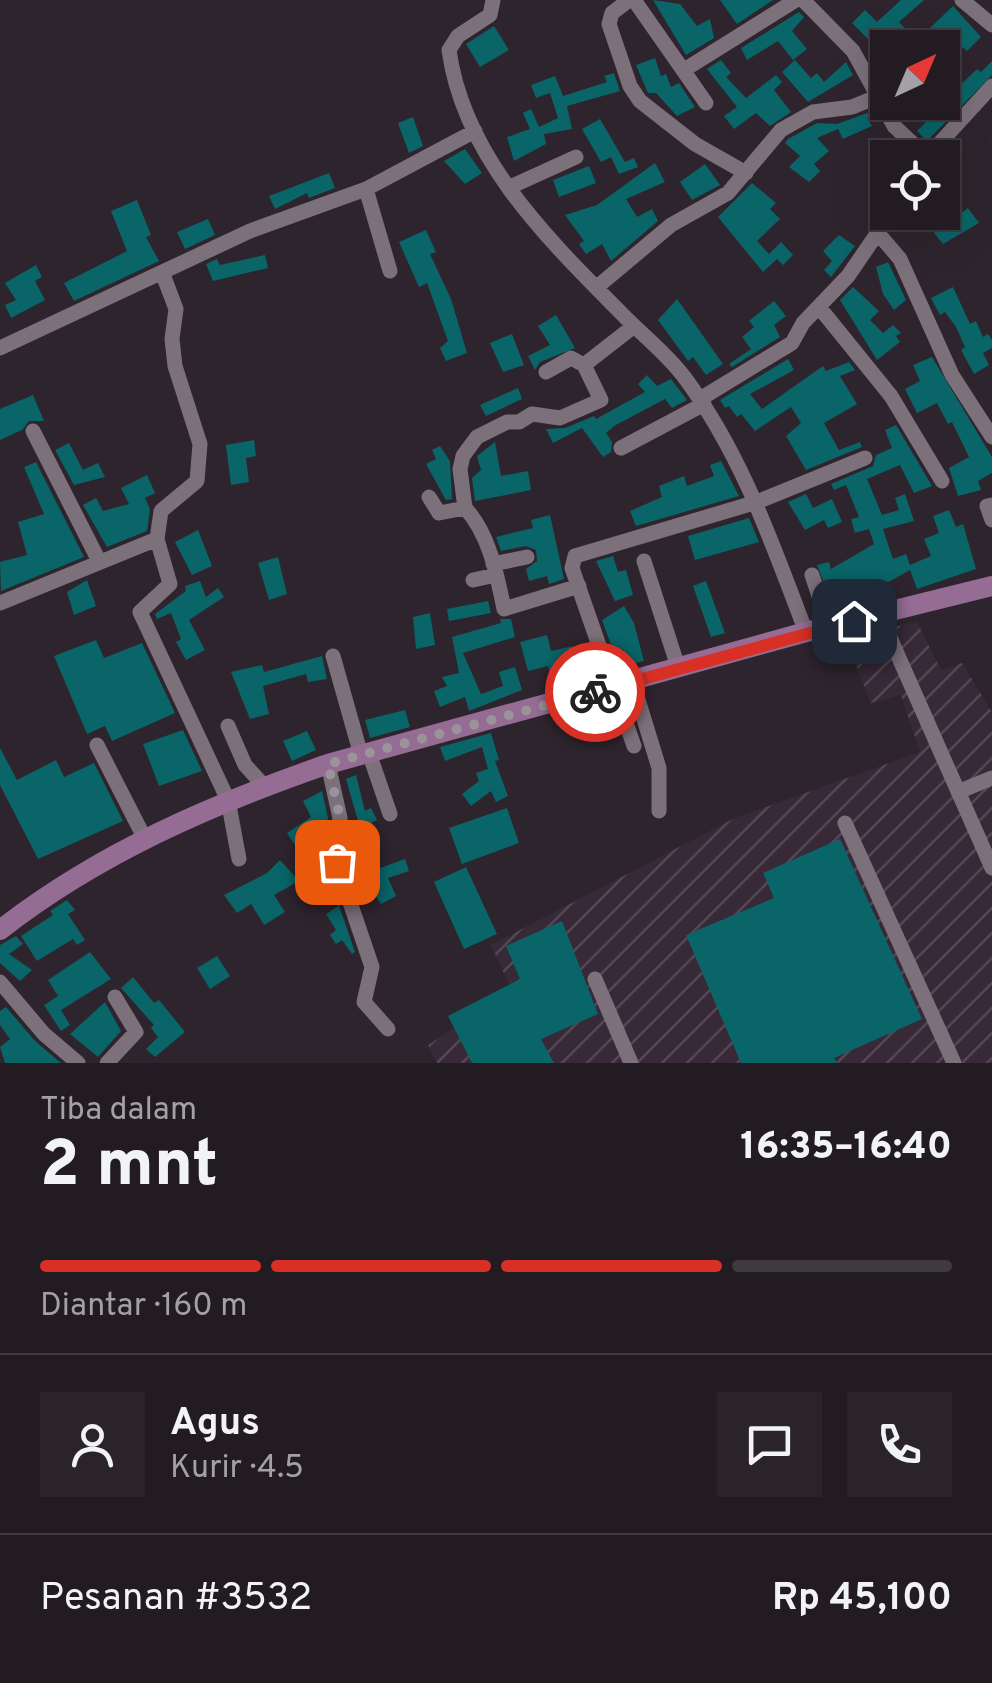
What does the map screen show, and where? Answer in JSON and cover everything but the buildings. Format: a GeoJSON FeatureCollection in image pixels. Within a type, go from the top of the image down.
{"type":"FeatureCollection","features":[{"type":"Feature","properties":{"kind":"main road"},"geometry":{"type":"LineString","coordinates":[[0,930],[58,886],[144,838],[264,786],[328,764],[678,667],[992,586]]}},
{"type":"Feature","properties":{"kind":"street"},"geometry":{"type":"LineString","coordinates":[[493,0],[490,14],[458,36],[449,50],[475,130],[494,172],[597,287],[665,354],[702,402],[757,502],[806,632]]}},
{"type":"Feature","properties":{"kind":"street"},"geometry":{"type":"LineString","coordinates":[[706,103],[631,0],[612,13],[609,24],[635,95],[695,144],[746,173]]}},
{"type":"Feature","properties":{"kind":"street"},"geometry":{"type":"LineString","coordinates":[[684,70],[799,0],[846,43],[870,82]]}},
{"type":"Feature","properties":{"kind":"street"},"geometry":{"type":"LineString","coordinates":[[962,0],[992,25]]}},
{"type":"Feature","properties":{"kind":"street"},"geometry":{"type":"LineString","coordinates":[[942,140],[992,86]]}},
{"type":"Feature","properties":{"kind":"street"},"geometry":{"type":"LineString","coordinates":[[597,287],[671,225],[728,193],[781,130],[813,112],[870,99]]}},
{"type":"Feature","properties":{"kind":"street"},"geometry":{"type":"LineString","coordinates":[[891,120],[908,140]]}},
{"type":"Feature","properties":{"kind":"street"},"geometry":{"type":"LineString","coordinates":[[0,348],[250,231],[366,189],[475,130]]}},
{"type":"Feature","properties":{"kind":"street"},"geometry":{"type":"LineString","coordinates":[[510,187],[576,157]]}},
{"type":"Feature","properties":{"kind":"street"},"geometry":{"type":"LineString","coordinates":[[366,189],[390,271]]}},
{"type":"Feature","properties":{"kind":"street"},"geometry":{"type":"LineString","coordinates":[[622,448],[789,346],[848,276],[876,231],[900,260],[952,375],[992,437]]}},
{"type":"Feature","properties":{"kind":"street"},"geometry":{"type":"LineString","coordinates":[[162,272],[176,310],[175,366],[201,459],[198,481],[161,511],[157,539],[170,584],[140,612],[228,800],[239,859]]}},
{"type":"Feature","properties":{"kind":"street"},"geometry":{"type":"LineString","coordinates":[[819,307],[891,396],[942,481]]}},
{"type":"Feature","properties":{"kind":"street"},"geometry":{"type":"LineString","coordinates":[[584,364],[634,326]]}},
{"type":"Feature","properties":{"kind":"street"},"geometry":{"type":"LineString","coordinates":[[546,372],[571,358],[584,364],[601,400],[560,418],[532,414],[519,422],[507,422],[471,443],[460,469],[465,508],[474,516],[495,570],[504,609],[579,586]]}},
{"type":"Feature","properties":{"kind":"street"},"geometry":{"type":"LineString","coordinates":[[34,431],[98,559]]}},
{"type":"Feature","properties":{"kind":"street"},"geometry":{"type":"LineString","coordinates":[[659,810],[659,768],[572,568],[578,553],[757,502],[864,458]]}},
{"type":"Feature","properties":{"kind":"street"},"geometry":{"type":"LineString","coordinates":[[429,497],[439,513],[465,508]]}},
{"type":"Feature","properties":{"kind":"street"},"geometry":{"type":"LineString","coordinates":[[992,505],[987,506],[992,520]]}},
{"type":"Feature","properties":{"kind":"street"},"geometry":{"type":"LineString","coordinates":[[0,603],[98,559],[157,539]]}},
{"type":"Feature","properties":{"kind":"street"},"geometry":{"type":"LineString","coordinates":[[473,580],[528,557]]}},
{"type":"Feature","properties":{"kind":"street"},"geometry":{"type":"LineString","coordinates":[[644,561],[678,667]]}},
{"type":"Feature","properties":{"kind":"street"},"geometry":{"type":"LineString","coordinates":[[812,575],[829,626]]}},
{"type":"Feature","properties":{"kind":"street"},"geometry":{"type":"LineString","coordinates":[[880,616],[992,868]]}},
{"type":"Feature","properties":{"kind":"street"},"geometry":{"type":"LineString","coordinates":[[333,656],[365,754],[390,814]]}},
{"type":"Feature","properties":{"kind":"street"},"geometry":{"type":"LineString","coordinates":[[623,683],[634,746]]}},
{"type":"Feature","properties":{"kind":"street"},"geometry":{"type":"LineString","coordinates":[[228,726],[245,765],[264,786]]}},
{"type":"Feature","properties":{"kind":"street"},"geometry":{"type":"LineString","coordinates":[[97,745],[144,838]]}},
{"type":"Feature","properties":{"kind":"street"},"geometry":{"type":"LineString","coordinates":[[328,764],[340,818],[333,852],[372,966],[364,1002],[388,1030]]}},
{"type":"Feature","properties":{"kind":"street"},"geometry":{"type":"LineString","coordinates":[[958,792],[992,778]]}},
{"type":"Feature","properties":{"kind":"street"},"geometry":{"type":"LineString","coordinates":[[845,823],[954,1063]]}},
{"type":"Feature","properties":{"kind":"street"},"geometry":{"type":"LineString","coordinates":[[595,979],[631,1063]]}},
{"type":"Feature","properties":{"kind":"street"},"geometry":{"type":"LineString","coordinates":[[0,982],[44,1034],[78,1063]]}},
{"type":"Feature","properties":{"kind":"street"},"geometry":{"type":"LineString","coordinates":[[107,1063],[136,1032],[116,997]]}},
{"type":"Feature","properties":{"kind":"shaded area"},"geometry":{"type":"Polygon","coordinates":[[[917,622],[941,670],[962,663],[992,712],[992,1063],[437,1063],[428,1045],[512,991],[491,945],[733,819],[920,752],[901,695],[871,703],[845,637],[917,622]]]}},
{"type":"Feature","properties":{"kind":"way so far"},"geometry":{"type":"LineString","coordinates":[[337,862],[333,847],[340,818],[328,764],[595,692]]}},
{"type":"Feature","properties":{"kind":"route"},"geometry":{"type":"LineString","coordinates":[[595,692],[854,621]]}}]}
